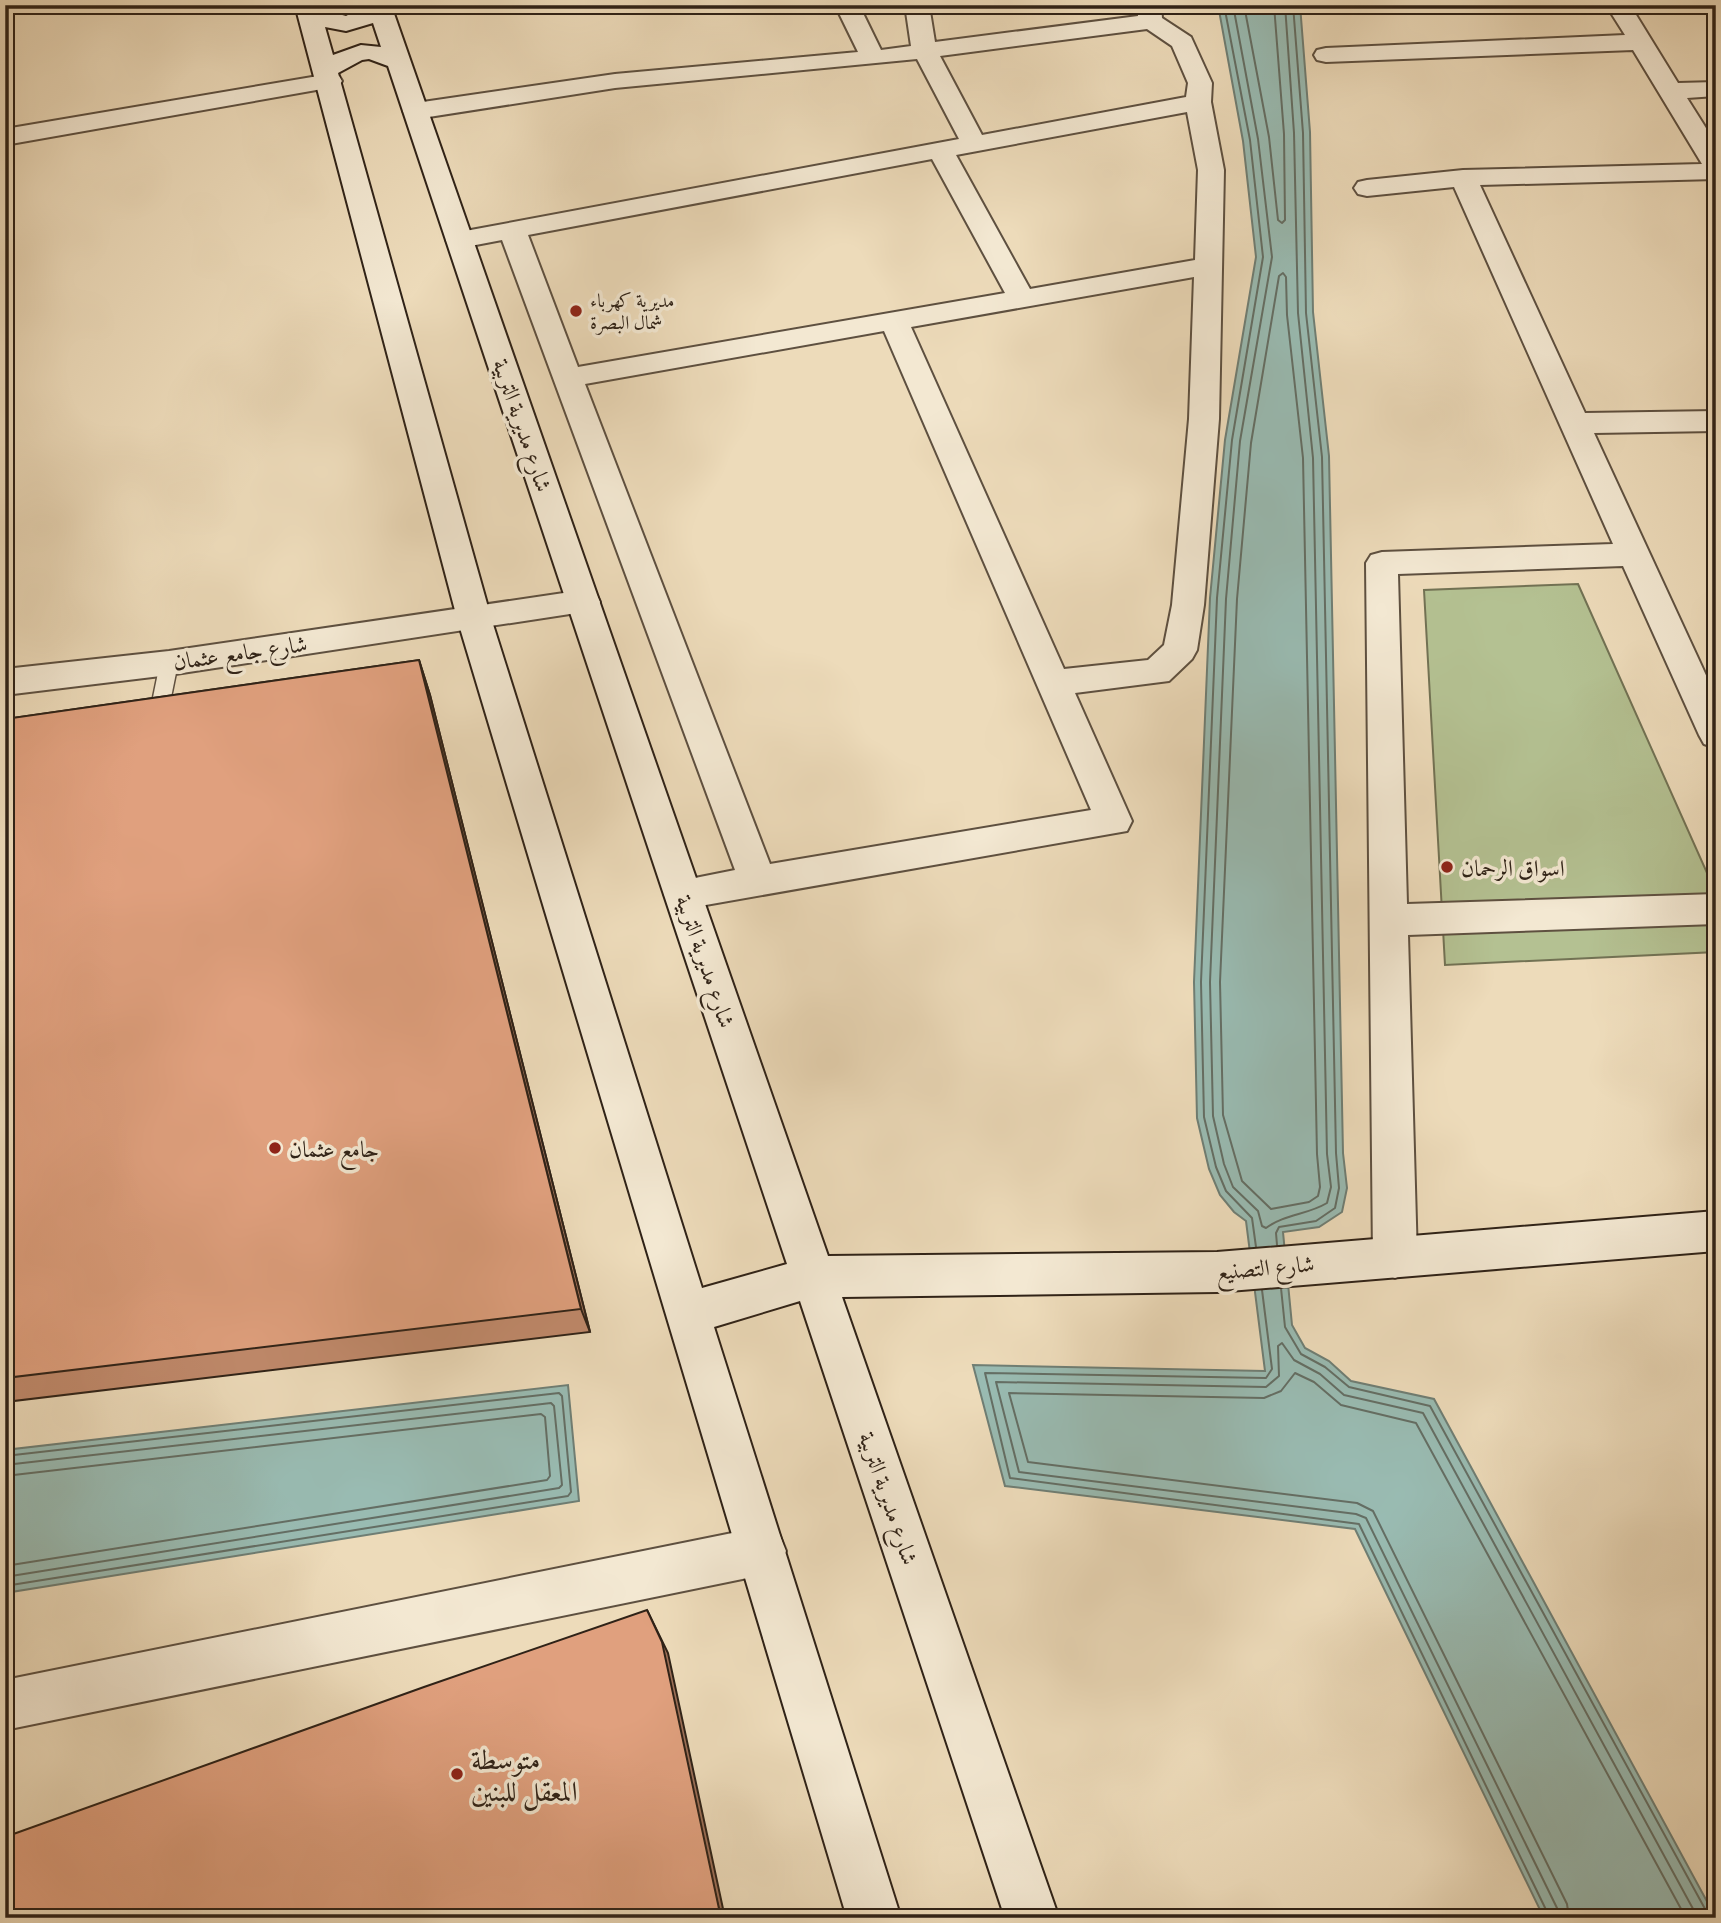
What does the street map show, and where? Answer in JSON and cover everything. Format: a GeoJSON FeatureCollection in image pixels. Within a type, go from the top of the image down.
{"type":"FeatureCollection","features":[{"type":"Feature","properties":{"kind":"street"},"geometry":{"type":"LineString","coordinates":[[847,5],[873,58]]}},
{"type":"Feature","properties":{"kind":"street"},"geometry":{"type":"LineString","coordinates":[[917,5],[925,49],[974,143]]}},
{"type":"Feature","properties":{"kind":"street"},"geometry":{"type":"LineString","coordinates":[[1367,188],[1463,178],[1716,169],[1619,5]]}},
{"type":"Feature","properties":{"kind":"street"},"geometry":{"type":"LineString","coordinates":[[308,9],[332,23],[347,25],[360,22],[380,6]]}},
{"type":"Feature","properties":{"kind":"street","name":"شارع مديرية التربية"},"geometry":{"type":"LineString","coordinates":[[380,6],[1032,1918]]}},
{"type":"Feature","properties":{"kind":"street"},"geometry":{"type":"LineString","coordinates":[[308,9],[474,618],[874,1918]]}},
{"type":"Feature","properties":{"kind":"street"},"geometry":{"type":"LineString","coordinates":[[416,111],[615,81],[873,58],[1150,13],[1182,42],[1200,83],[1198,102],[1211,170],[1204,419],[1188,605],[1181,650],[1157,672],[1052,683]]}},
{"type":"Feature","properties":{"kind":"street"},"geometry":{"type":"LineString","coordinates":[[1326,55],[1641,42]]}},
{"type":"Feature","properties":{"kind":"street"},"geometry":{"type":"LineString","coordinates":[[5,137],[328,76],[348,56],[363,50],[381,53],[399,62]]}},
{"type":"Feature","properties":{"kind":"street"},"geometry":{"type":"LineString","coordinates":[[1670,90],[1716,89]]}},
{"type":"Feature","properties":{"kind":"street"},"geometry":{"type":"LineString","coordinates":[[460,240],[1198,102]]}},
{"type":"Feature","properties":{"kind":"street"},"geometry":{"type":"LineString","coordinates":[[940,150],[1022,299]]}},
{"type":"Feature","properties":{"kind":"street"},"geometry":{"type":"LineString","coordinates":[[1463,178],[1716,735]]}},
{"type":"Feature","properties":{"kind":"street"},"geometry":{"type":"LineString","coordinates":[[512,230],[758,882]]}},
{"type":"Feature","properties":{"kind":"street"},"geometry":{"type":"LineString","coordinates":[[568,378],[1208,266]]}},
{"type":"Feature","properties":{"kind":"street"},"geometry":{"type":"LineString","coordinates":[[683,894],[1114,821],[894,321]]}},
{"type":"Feature","properties":{"kind":"street"},"geometry":{"type":"LineString","coordinates":[[1574,423],[1716,421]]}},
{"type":"Feature","properties":{"kind":"street"},"geometry":{"type":"LineString","coordinates":[[1395,1258],[1382,563],[1634,554]]}},
{"type":"Feature","properties":{"kind":"street","name":"شارع جامع عثمان"},"geometry":{"type":"LineString","coordinates":[[5,682],[169,663],[584,603]]}},
{"type":"Feature","properties":{"kind":"street"},"geometry":{"type":"LineString","coordinates":[[1389,920],[1716,909]]}},
{"type":"Feature","properties":{"kind":"street","name":"شارع التصنيع"},"geometry":{"type":"LineString","coordinates":[[689,1313],[813,1277],[1217,1272],[1716,1231]]}},
{"type":"Feature","properties":{"kind":"street"},"geometry":{"type":"LineString","coordinates":[[5,1705],[762,1551]]}},
{"type":"Feature","properties":{"kind":"lane"},"geometry":{"type":"LineString","coordinates":[[148,739],[155,732],[169,663]]}},
{"type":"Feature","properties":{"kind":"green space"},"geometry":{"type":"Polygon","coordinates":[[[1578,584],[1716,893],[1716,952],[1445,965],[1424,590],[1578,584]]]}},
{"type":"Feature","properties":{"kind":"water"},"geometry":{"type":"Polygon","coordinates":[[[1218,5],[1300,5],[1310,132],[1313,312],[1329,456],[1343,1153],[1347,1188],[1342,1212],[1319,1227],[1283,1232],[1292,1325],[1305,1348],[1329,1361],[1351,1381],[1434,1399],[1716,1918],[1544,1918],[1355,1529],[1005,1486],[973,1365],[1265,1371],[1246,1221],[1234,1212],[1220,1195],[1209,1169],[1197,1118],[1194,982],[1210,598],[1225,440],[1256,257],[1243,141],[1218,5]]]}},
{"type":"Feature","properties":{"kind":"water"},"geometry":{"type":"Polygon","coordinates":[[[568,1385],[579,1501],[5,1593],[5,1450],[568,1385]]]}},
{"type":"Feature","properties":{"kind":"building","name":"جامع عثمان"},"geometry":{"type":"Polygon","coordinates":[[[419,660],[581,1309],[5,1378],[5,719],[419,660]]]}},
{"type":"Feature","properties":{"kind":"building","name":"متوسطة المعقل للبنين"},"geometry":{"type":"Polygon","coordinates":[[[647,1610],[662,1642],[721,1918],[5,1918],[5,1837],[647,1610]]]}},
{"type":"Feature","properties":{"kind":"place","name":"مديرية كهرباء شمال البصرة"},"geometry":{"type":"Point","coordinates":[576,311]}},
{"type":"Feature","properties":{"kind":"place","name":"اسواق الرحمان"},"geometry":{"type":"Point","coordinates":[1447,867]}},
{"type":"Feature","properties":{"kind":"place","name":"جامع عثمان"},"geometry":{"type":"Point","coordinates":[275,1148]}},
{"type":"Feature","properties":{"kind":"place","name":"متوسطة المعقل للبنين"},"geometry":{"type":"Point","coordinates":[457,1774]}}]}
